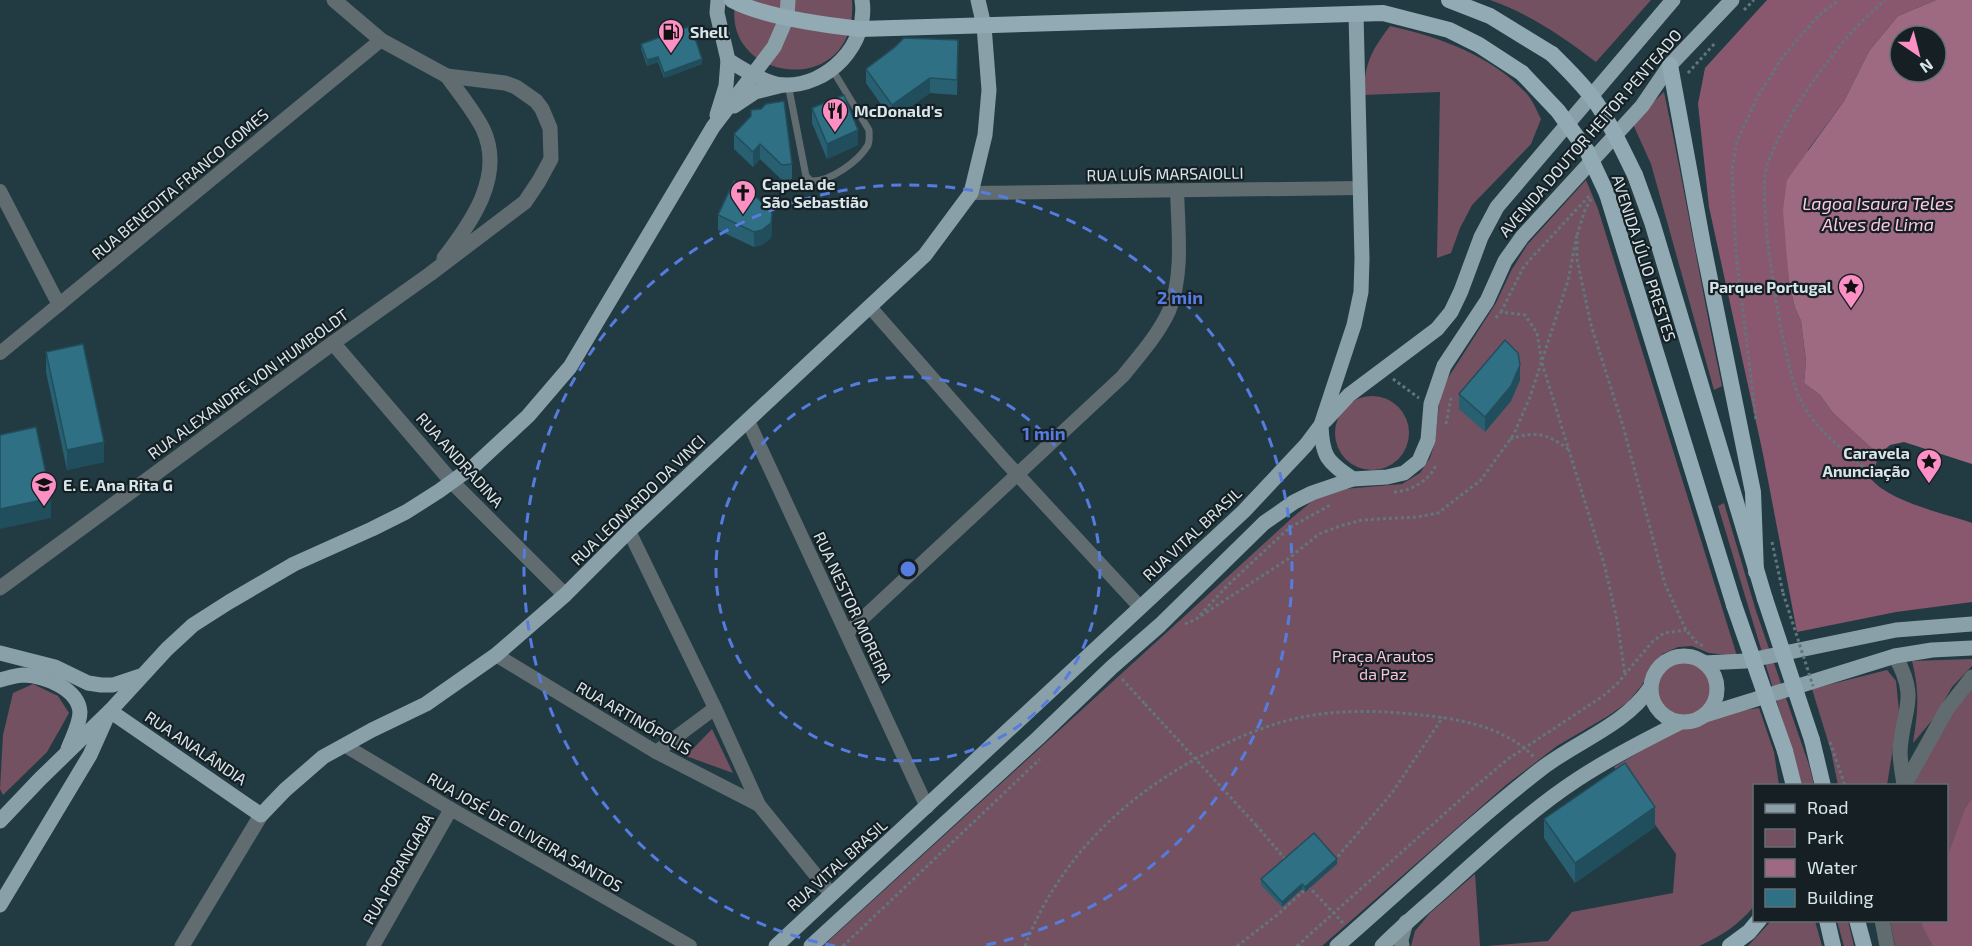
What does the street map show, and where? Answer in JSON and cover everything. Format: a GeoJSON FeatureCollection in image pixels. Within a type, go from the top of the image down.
{"type":"FeatureCollection","features":[{"type":"Feature","properties":{"kind":"highway","name":"AVENIDA JÚLIO PRESTES"},"geometry":{"type":"LineString","coordinates":[[732,0],[759,11],[787,8],[816,23],[860,29],[1383,13],[1449,30],[1479,45],[1522,73],[1558,111],[1587,151],[1599,194],[1734,605],[1786,755],[1793,784]]}},
{"type":"Feature","properties":{"kind":"highway","name":"AVENIDA JÚLIO PRESTES"},"geometry":{"type":"LineString","coordinates":[[1449,0],[1490,16],[1552,54],[1576,77],[1596,103],[1613,129],[1635,175],[1652,222],[1756,572],[1812,740],[1823,784]]}},
{"type":"Feature","properties":{"kind":"highway"},"geometry":{"type":"LineString","coordinates":[[1670,65],[1703,245],[1752,482],[1756,572]]}},
{"type":"Feature","properties":{"kind":"highway"},"geometry":{"type":"LineString","coordinates":[[1786,755],[1786,784]]}},
{"type":"Feature","properties":{"kind":"highway"},"geometry":{"type":"LineString","coordinates":[[1730,946],[1758,922]]}},
{"type":"Feature","properties":{"kind":"highway"},"geometry":{"type":"LineString","coordinates":[[1827,922],[1833,946]]}},
{"type":"Feature","properties":{"kind":"highway"},"geometry":{"type":"LineString","coordinates":[[1857,922],[1864,946]]}},
{"type":"Feature","properties":{"kind":"main road"},"geometry":{"type":"LineString","coordinates":[[713,127],[726,86],[728,60],[717,13],[718,0]]}},
{"type":"Feature","properties":{"kind":"main road"},"geometry":{"type":"LineString","coordinates":[[713,127],[739,102],[755,92],[822,76],[832,69],[852,48],[860,29],[862,0]]}},
{"type":"Feature","properties":{"kind":"main road","name":"RUA LEONARDO DA VINCI"},"geometry":{"type":"LineString","coordinates":[[261,815],[285,790],[323,757],[426,704],[496,655],[565,595],[629,531],[925,255],[971,193],[985,135],[989,90],[984,26],[978,0]]}},
{"type":"Feature","properties":{"kind":"main road","name":"AVENIDA DOUTOR HEITOR PENTEADO"},"geometry":{"type":"LineString","coordinates":[[1321,425],[1349,395],[1437,329],[1451,312],[1481,237],[1497,207],[1673,0]]}},
{"type":"Feature","properties":{"kind":"main road","name":"AVENIDA DOUTOR HEITOR PENTEADO"},"geometry":{"type":"LineString","coordinates":[[1353,478],[1387,477],[1404,473],[1419,461],[1428,440],[1431,404],[1437,382],[1444,366],[1487,301],[1505,261],[1522,237],[1642,106],[1670,65],[1732,0]]}},
{"type":"Feature","properties":{"kind":"main road"},"geometry":{"type":"LineString","coordinates":[[0,821],[110,711],[167,649],[193,626],[228,602],[294,564],[406,512],[475,465],[521,424],[570,367],[713,127],[774,47],[787,8]]}},
{"type":"Feature","properties":{"kind":"main road","name":"RUA VITAL BRASIL"},"geometry":{"type":"LineString","coordinates":[[776,946],[1244,511],[1306,445],[1321,425],[1343,363],[1361,292],[1356,14]]}},
{"type":"Feature","properties":{"kind":"main road"},"geometry":{"type":"LineString","coordinates":[[728,60],[753,74],[785,84]]}},
{"type":"Feature","properties":{"kind":"main road"},"geometry":{"type":"LineString","coordinates":[[1321,425],[1321,447],[1337,468],[1353,478]]}},
{"type":"Feature","properties":{"kind":"main road"},"geometry":{"type":"LineString","coordinates":[[811,946],[1160,625],[1264,524],[1294,502],[1353,478]]}},
{"type":"Feature","properties":{"kind":"main road"},"geometry":{"type":"LineString","coordinates":[[1704,663],[1746,661],[1896,630],[1972,624]]}},
{"type":"Feature","properties":{"kind":"main road"},"geometry":{"type":"LineString","coordinates":[[1650,688],[1655,706],[1661,714],[1679,723],[1689,723],[1705,715],[1896,656],[1932,650],[1972,648]]}},
{"type":"Feature","properties":{"kind":"main road"},"geometry":{"type":"LineString","coordinates":[[0,653],[55,667],[88,683],[101,686],[113,685],[143,675]]}},
{"type":"Feature","properties":{"kind":"main road"},"geometry":{"type":"LineString","coordinates":[[1337,946],[1458,838],[1544,767],[1618,720],[1640,702],[1650,688],[1658,669],[1665,662],[1675,657],[1685,656],[1704,663],[1712,671],[1717,681],[1717,693],[1714,704],[1705,715]]}},
{"type":"Feature","properties":{"kind":"main road"},"geometry":{"type":"LineString","coordinates":[[0,680],[23,675],[54,682],[76,699],[80,711],[79,719],[67,753]]}},
{"type":"Feature","properties":{"kind":"main road"},"geometry":{"type":"LineString","coordinates":[[2,899],[90,755],[110,711]]}},
{"type":"Feature","properties":{"kind":"main road","name":"RUA ANALÂNDIA"},"geometry":{"type":"LineString","coordinates":[[110,711],[261,815]]}},
{"type":"Feature","properties":{"kind":"main road"},"geometry":{"type":"LineString","coordinates":[[1382,946],[1494,844],[1578,779],[1679,723]]}},
{"type":"Feature","properties":{"kind":"main road"},"geometry":{"type":"LineString","coordinates":[[1402,946],[1401,940],[1406,922]]}},
{"type":"Feature","properties":{"kind":"street","name":"RUA ALEXANDRE VON HUMBOLDT"},"geometry":{"type":"LineString","coordinates":[[0,588],[430,274],[525,202],[539,181],[550,159],[550,128],[536,101],[516,87],[505,83],[447,76],[381,40],[334,0]]}},
{"type":"Feature","properties":{"kind":"street","name":"RUA BENEDITA FRANCO GOMES"},"geometry":{"type":"LineString","coordinates":[[0,353],[381,40]]}},
{"type":"Feature","properties":{"kind":"street","name":"RUA ALEXANDRE VON HUMBOLDT"},"geometry":{"type":"LineString","coordinates":[[430,274],[468,224],[485,192],[490,176],[491,161],[483,129],[447,76]]}},
{"type":"Feature","properties":{"kind":"street","name":"RUA LUÍS MARSAIOLLI"},"geometry":{"type":"LineString","coordinates":[[971,193],[1359,188]]}},
{"type":"Feature","properties":{"kind":"street"},"geometry":{"type":"LineString","coordinates":[[0,190],[59,305]]}},
{"type":"Feature","properties":{"kind":"street"},"geometry":{"type":"LineString","coordinates":[[848,632],[1123,376],[1147,346],[1168,312],[1178,279],[1178,190]]}},
{"type":"Feature","properties":{"kind":"street"},"geometry":{"type":"LineString","coordinates":[[870,307],[1140,607]]}},
{"type":"Feature","properties":{"kind":"street","name":"RUA ANDRADINA"},"geometry":{"type":"LineString","coordinates":[[333,343],[452,482],[565,595]]}},
{"type":"Feature","properties":{"kind":"street","name":"RUA NESTOR MOREIRA"},"geometry":{"type":"LineString","coordinates":[[748,421],[848,632],[927,807]]}},
{"type":"Feature","properties":{"kind":"street"},"geometry":{"type":"LineString","coordinates":[[629,531],[715,708],[759,805],[831,894]]}},
{"type":"Feature","properties":{"kind":"street","name":"RUA ARTINÓPOLIS"},"geometry":{"type":"LineString","coordinates":[[496,655],[656,752],[759,805]]}},
{"type":"Feature","properties":{"kind":"street"},"geometry":{"type":"LineString","coordinates":[[1896,656],[1906,678],[1910,698],[1900,753],[1904,784]]}},
{"type":"Feature","properties":{"kind":"street"},"geometry":{"type":"LineString","coordinates":[[1905,784],[1947,708],[1972,677]]}},
{"type":"Feature","properties":{"kind":"street"},"geometry":{"type":"LineString","coordinates":[[656,752],[715,708]]}},
{"type":"Feature","properties":{"kind":"street","name":"RUA JOSÉ DE OLIVEIRA SANTOS"},"geometry":{"type":"LineString","coordinates":[[344,745],[690,946]]}},
{"type":"Feature","properties":{"kind":"street","name":"RUA PORANGABA"},"geometry":{"type":"LineString","coordinates":[[373,946],[451,809]]}},
{"type":"Feature","properties":{"kind":"street","name":"RUA LEONARDO DA VINCI"},"geometry":{"type":"LineString","coordinates":[[182,946],[261,815]]}},
{"type":"Feature","properties":{"kind":"street"},"geometry":{"type":"LineString","coordinates":[[1882,922],[1887,946]]}},
{"type":"Feature","properties":{"kind":"lane"},"geometry":{"type":"LineString","coordinates":[[785,84],[806,176],[811,181],[820,182],[847,168],[867,145],[869,138],[869,130],[832,69]]}},
{"type":"Feature","properties":{"kind":"path"},"geometry":{"type":"LineString","coordinates":[[1757,426],[1736,254],[1732,170],[1737,141],[1756,100],[1783,57],[1819,15],[1839,0]]}},
{"type":"Feature","properties":{"kind":"path"},"geometry":{"type":"LineString","coordinates":[[1872,474],[1819,427],[1799,396],[1784,342],[1764,204],[1766,168],[1781,132],[1804,96],[1850,34],[1885,0]]}},
{"type":"Feature","properties":{"kind":"path"},"geometry":{"type":"LineString","coordinates":[[1494,320],[1502,312],[1524,266],[1599,194]]}},
{"type":"Feature","properties":{"kind":"path"},"geometry":{"type":"LineString","coordinates":[[1502,312],[1525,315],[1537,333],[1542,363],[1605,567],[1617,620],[1624,675]]}},
{"type":"Feature","properties":{"kind":"path"},"geometry":{"type":"LineString","coordinates":[[1385,370],[1396,382],[1431,404]]}},
{"type":"Feature","properties":{"kind":"path"},"geometry":{"type":"LineString","coordinates":[[1446,425],[1452,393]]}},
{"type":"Feature","properties":{"kind":"path"},"geometry":{"type":"LineString","coordinates":[[1510,439],[1540,433],[1569,450]]}},
{"type":"Feature","properties":{"kind":"path"},"geometry":{"type":"LineString","coordinates":[[1386,493],[1407,491],[1432,474],[1440,455]]}},
{"type":"Feature","properties":{"kind":"path"},"geometry":{"type":"LineString","coordinates":[[1178,630],[1196,619],[1228,585],[1289,528],[1341,499]]}},
{"type":"Feature","properties":{"kind":"path"},"geometry":{"type":"LineString","coordinates":[[1771,533],[1783,593],[1814,690]]}},
{"type":"Feature","properties":{"kind":"path"},"geometry":{"type":"LineString","coordinates":[[1297,946],[1471,790],[1525,748],[1603,696],[1652,642],[1664,633],[1686,630]]}},
{"type":"Feature","properties":{"kind":"path"},"geometry":{"type":"LineString","coordinates":[[1115,687],[1131,673]]}},
{"type":"Feature","properties":{"kind":"path"},"geometry":{"type":"LineString","coordinates":[[1145,705],[1291,866]]}},
{"type":"Feature","properties":{"kind":"path"},"geometry":{"type":"LineString","coordinates":[[1025,946],[1048,897],[1092,837],[1143,791],[1189,762],[1234,739],[1291,720],[1348,712],[1399,712],[1443,717],[1489,729],[1525,748],[1544,767]]}},
{"type":"Feature","properties":{"kind":"path"},"geometry":{"type":"LineString","coordinates":[[1330,865],[1392,793],[1443,717]]}},
{"type":"Feature","properties":{"kind":"path"},"geometry":{"type":"LineString","coordinates":[[1828,734],[1844,784]]}},
{"type":"Feature","properties":{"kind":"path"},"geometry":{"type":"LineString","coordinates":[[843,946],[1043,756]]}},
{"type":"Feature","properties":{"kind":"path"},"geometry":{"type":"LineString","coordinates":[[1305,882],[1352,933]]}},
{"type":"Feature","properties":{"kind":"path"},"geometry":{"type":"LineString","coordinates":[[1238,946],[1309,886]]}},
{"type":"Feature","properties":{"kind":"green space"},"geometry":{"type":"Polygon","coordinates":[[[736,0],[852,0],[848,33],[834,55],[813,67],[790,69],[766,63],[747,49],[736,28],[736,0]]]}},
{"type":"Feature","properties":{"kind":"green space"},"geometry":{"type":"Polygon","coordinates":[[[1490,0],[1651,0],[1596,62],[1546,27],[1490,0]]]}},
{"type":"Feature","properties":{"kind":"green space"},"geometry":{"type":"Polygon","coordinates":[[[1390,26],[1446,42],[1498,69],[1527,94],[1541,119],[1531,144],[1472,205],[1451,253],[1437,258],[1440,92],[1363,95],[1370,58],[1390,26]]]}},
{"type":"Feature","properties":{"kind":"green space"},"geometry":{"type":"Polygon","coordinates":[[[1664,92],[1722,386],[1714,390],[1651,164],[1632,122],[1664,92]]]}},
{"type":"Feature","properties":{"kind":"green space","name":"Praça Arautos da Paz"},"geometry":{"type":"Polygon","coordinates":[[[1586,180],[1598,209],[1737,656],[1709,653],[1692,646],[1678,647],[1662,654],[1628,702],[1557,746],[1506,785],[1322,946],[823,946],[1316,498],[1344,489],[1402,484],[1420,473],[1430,458],[1435,442],[1440,395],[1448,378],[1496,303],[1511,271],[1527,245],[1586,180]]]}},
{"type":"Feature","properties":{"kind":"green space"},"geometry":{"type":"Polygon","coordinates":[[[1372,396],[1386,399],[1398,407],[1406,419],[1409,433],[1406,447],[1398,459],[1386,467],[1372,470],[1358,467],[1346,459],[1338,447],[1335,433],[1338,419],[1346,407],[1358,399],[1372,396]]]}},
{"type":"Feature","properties":{"kind":"green space"},"geometry":{"type":"Polygon","coordinates":[[[1724,503],[1756,611],[1814,784],[1802,784],[1718,506],[1724,503]]]}},
{"type":"Feature","properties":{"kind":"green space"},"geometry":{"type":"Polygon","coordinates":[[[1972,659],[1972,666],[1952,687],[1934,718],[1913,743],[1917,702],[1912,661],[1972,659]]]}},
{"type":"Feature","properties":{"kind":"green space"},"geometry":{"type":"Polygon","coordinates":[[[1679,661],[1691,661],[1706,669],[1714,684],[1714,696],[1706,711],[1691,719],[1679,719],[1664,711],[1656,696],[1656,684],[1664,669],[1679,661]]]}},
{"type":"Feature","properties":{"kind":"green space"},"geometry":{"type":"Polygon","coordinates":[[[1887,670],[1896,681],[1899,711],[1887,784],[1838,784],[1831,751],[1812,689],[1887,670]]]}},
{"type":"Feature","properties":{"kind":"green space"},"geometry":{"type":"Polygon","coordinates":[[[33,684],[58,696],[69,713],[47,752],[3,795],[0,789],[3,735],[13,693],[33,684]]]}},
{"type":"Feature","properties":{"kind":"green space"},"geometry":{"type":"Polygon","coordinates":[[[1972,685],[1972,946],[1895,946],[1890,922],[1948,922],[1948,784],[1914,784],[1945,724],[1972,685]]]}},
{"type":"Feature","properties":{"kind":"green space"},"geometry":{"type":"Polygon","coordinates":[[[1759,708],[1774,752],[1779,784],[1753,784],[1753,907],[1742,919],[1722,934],[1699,946],[1487,946],[1548,941],[1572,912],[1673,893],[1676,854],[1614,767],[1666,737],[1722,714],[1759,708]]]}},
{"type":"Feature","properties":{"kind":"green space"},"geometry":{"type":"Polygon","coordinates":[[[712,729],[733,773],[686,756],[712,729]]]}},
{"type":"Feature","properties":{"kind":"green space"},"geometry":{"type":"Polygon","coordinates":[[[1475,874],[1480,946],[1411,946],[1415,931],[1430,913],[1475,874]]]}},
{"type":"Feature","properties":{"kind":"green space"},"geometry":{"type":"Polygon","coordinates":[[[1770,922],[1815,922],[1822,946],[1748,946],[1770,922]]]}},
{"type":"Feature","properties":{"kind":"green space"},"geometry":{"type":"Polygon","coordinates":[[[1837,922],[1848,922],[1854,946],[1844,946],[1837,922]]]}},
{"type":"Feature","properties":{"kind":"shaded area"},"geometry":{"type":"Polygon","coordinates":[[[1767,0],[1936,0],[1898,16],[1891,24],[1888,24],[1888,28],[1869,51],[1844,101],[1808,150],[1787,250],[1789,283],[1795,308],[1801,321],[1806,361],[1804,383],[1820,395],[1833,413],[1879,455],[1871,479],[1880,487],[1918,506],[1972,523],[1972,602],[1896,612],[1797,632],[1763,454],[1709,207],[1698,104],[1705,68],[1767,0]]]}},
{"type":"Feature","properties":{"kind":"shaded area"},"geometry":{"type":"Polygon","coordinates":[[[1972,799],[1972,946],[1933,946],[1922,925],[1924,922],[1948,922],[1948,855],[1965,809],[1972,799]]]}},
{"type":"Feature","properties":{"kind":"water","name":"Lagoa Isaura Teles Alves de Lima"},"geometry":{"type":"Polygon","coordinates":[[[1936,0],[1972,0],[1972,464],[1904,442],[1890,445],[1879,455],[1833,413],[1820,395],[1804,383],[1806,361],[1801,321],[1795,308],[1789,283],[1783,210],[1787,180],[1844,101],[1869,51],[1888,28],[1888,84],[1948,84],[1948,24],[1891,24],[1898,16],[1936,0]]]}},
{"type":"Feature","properties":{"kind":"building","name":"Shell"},"geometry":{"type":"Polygon","coordinates":[[[691,26],[702,59],[664,73],[658,57],[647,60],[641,44],[691,26]]]}},
{"type":"Feature","properties":{"kind":"building"},"geometry":{"type":"Polygon","coordinates":[[[904,38],[958,40],[957,80],[930,78],[892,105],[866,69],[904,38]]]}},
{"type":"Feature","properties":{"kind":"building"},"geometry":{"type":"Polygon","coordinates":[[[844,95],[858,130],[827,144],[812,108],[844,95]]]}},
{"type":"Feature","properties":{"kind":"building"},"geometry":{"type":"Polygon","coordinates":[[[784,101],[792,164],[782,165],[760,144],[753,152],[734,134],[751,116],[751,110],[761,109],[766,104],[784,101]]]}},
{"type":"Feature","properties":{"kind":"building"},"geometry":{"type":"Polygon","coordinates":[[[734,181],[769,207],[772,214],[771,223],[762,230],[754,232],[718,215],[734,181]]]}},
{"type":"Feature","properties":{"kind":"building"},"geometry":{"type":"Polygon","coordinates":[[[1505,340],[1518,353],[1520,365],[1511,386],[1485,417],[1459,394],[1505,340]]]}},
{"type":"Feature","properties":{"kind":"building"},"geometry":{"type":"Polygon","coordinates":[[[83,344],[104,442],[67,450],[46,352],[83,344]]]}},
{"type":"Feature","properties":{"kind":"building"},"geometry":{"type":"Polygon","coordinates":[[[36,427],[51,498],[0,509],[0,435],[36,427]]]}},
{"type":"Feature","properties":{"kind":"building"},"geometry":{"type":"Polygon","coordinates":[[[1625,763],[1655,807],[1575,863],[1544,819],[1625,763]]]}},
{"type":"Feature","properties":{"kind":"building"},"geometry":{"type":"Polygon","coordinates":[[[1314,833],[1337,859],[1305,887],[1302,884],[1282,902],[1261,879],[1314,833]]]}},
{"type":"Feature","properties":{"kind":"place","name":"Shell"},"geometry":{"type":"Point","coordinates":[671,55]}},
{"type":"Feature","properties":{"kind":"place","name":"McDonald's"},"geometry":{"type":"Point","coordinates":[835,134]}},
{"type":"Feature","properties":{"kind":"place","name":"Capela de São Sebastião"},"geometry":{"type":"Point","coordinates":[743,216]}},
{"type":"Feature","properties":{"kind":"place","name":"Parque Portugal"},"geometry":{"type":"Point","coordinates":[1851,310]}},
{"type":"Feature","properties":{"kind":"place","name":"Caravela Anunciação"},"geometry":{"type":"Point","coordinates":[1929,485]}},
{"type":"Feature","properties":{"kind":"place","name":"E. E. Ana Rita G"},"geometry":{"type":"Point","coordinates":[44,508]}}]}
